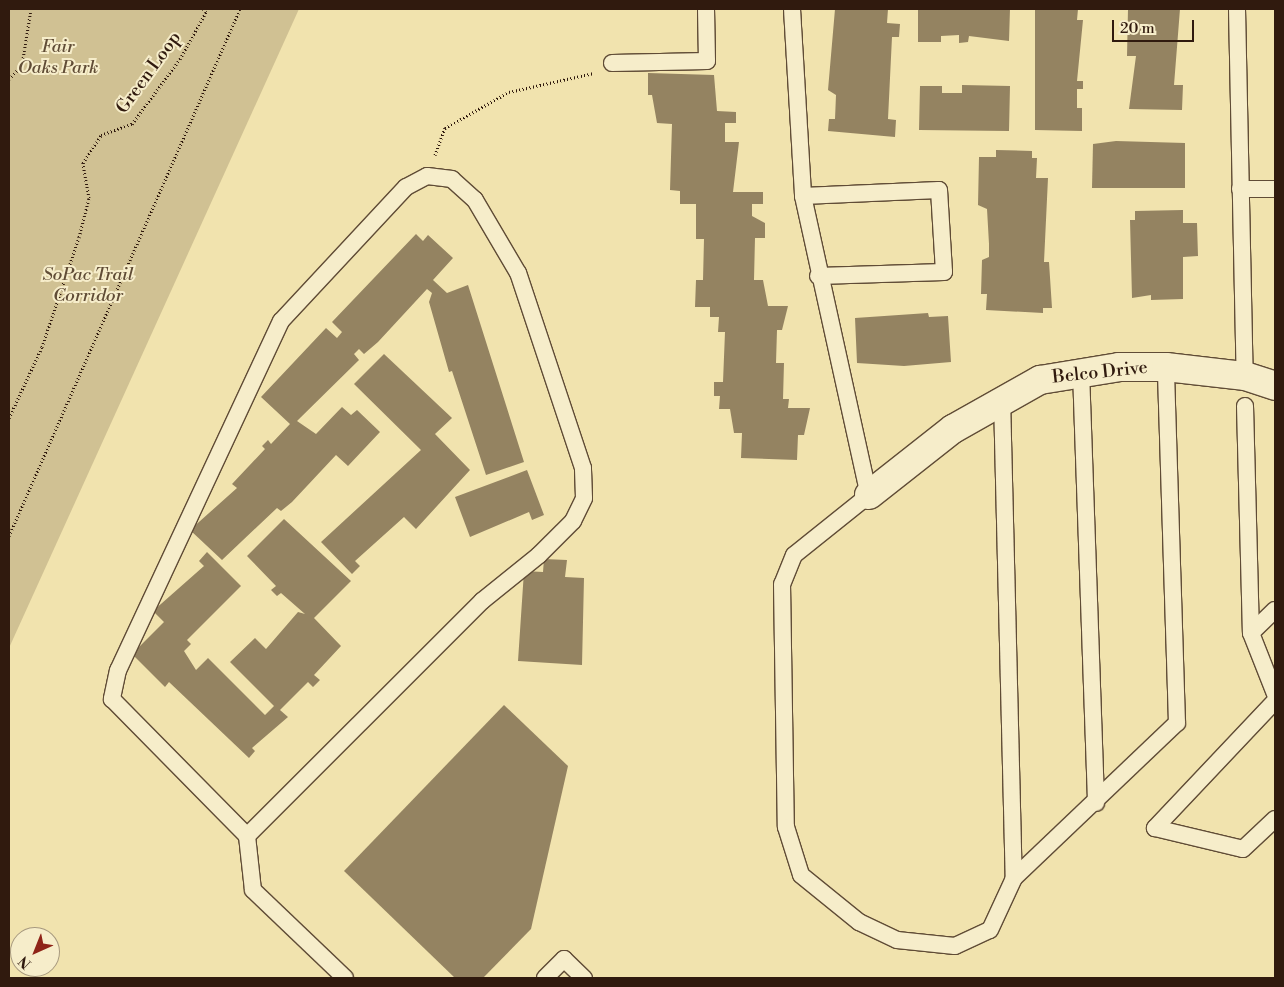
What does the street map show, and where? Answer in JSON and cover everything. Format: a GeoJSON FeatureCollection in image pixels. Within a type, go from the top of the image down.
{"type":"FeatureCollection","features":[{"type":"Feature","properties":{"kind":"street","name":"Belco Drive"},"geometry":{"type":"LineString","coordinates":[[869,495],[1002,398],[1040,380],[1081,371],[1166,367],[1244,376],[1275,386]]}},
{"type":"Feature","properties":{"kind":"lane"},"geometry":{"type":"LineString","coordinates":[[612,64],[707,62],[706,9]]}},
{"type":"Feature","properties":{"kind":"lane"},"geometry":{"type":"LineString","coordinates":[[792,9],[803,196],[818,276],[869,495],[794,555],[782,584],[786,827],[801,875],[859,922],[897,940],[955,946],[990,930],[1014,878],[1096,804],[1177,723],[1166,367]]}},
{"type":"Feature","properties":{"kind":"lane"},"geometry":{"type":"LineString","coordinates":[[1237,9],[1244,376]]}},
{"type":"Feature","properties":{"kind":"lane"},"geometry":{"type":"LineString","coordinates":[[247,836],[482,601],[539,556],[573,521],[584,498],[582,468],[518,273],[475,200],[452,179],[427,176],[406,187],[281,321],[118,670],[112,699],[247,836],[253,890],[345,978]]}},
{"type":"Feature","properties":{"kind":"lane"},"geometry":{"type":"LineString","coordinates":[[1240,188],[1275,188]]}},
{"type":"Feature","properties":{"kind":"lane"},"geometry":{"type":"LineString","coordinates":[[803,196],[939,190],[944,272],[818,276]]}},
{"type":"Feature","properties":{"kind":"lane"},"geometry":{"type":"LineString","coordinates":[[1081,371],[1096,804]]}},
{"type":"Feature","properties":{"kind":"lane"},"geometry":{"type":"LineString","coordinates":[[1002,398],[1014,878]]}},
{"type":"Feature","properties":{"kind":"lane"},"geometry":{"type":"LineString","coordinates":[[1245,406],[1251,633],[1275,694]]}},
{"type":"Feature","properties":{"kind":"lane"},"geometry":{"type":"LineString","coordinates":[[1251,633],[1275,610]]}},
{"type":"Feature","properties":{"kind":"lane"},"geometry":{"type":"LineString","coordinates":[[1274,824],[1243,849],[1155,828],[1275,701]]}},
{"type":"Feature","properties":{"kind":"lane"},"geometry":{"type":"LineString","coordinates":[[546,978],[564,959],[584,978]]}},
{"type":"Feature","properties":{"kind":"path"},"geometry":{"type":"LineString","coordinates":[[9,79],[22,65],[31,9]]}},
{"type":"Feature","properties":{"kind":"path"},"geometry":{"type":"LineString","coordinates":[[9,536],[240,9]]}},
{"type":"Feature","properties":{"kind":"path","name":"Green Loop"},"geometry":{"type":"LineString","coordinates":[[9,418],[42,347],[79,237],[90,198],[84,163],[101,135],[132,124],[180,59],[206,10]]}},
{"type":"Feature","properties":{"kind":"path"},"geometry":{"type":"LineString","coordinates":[[427,176],[445,128],[509,92],[601,71],[612,64]]}},
{"type":"Feature","properties":{"kind":"green space","name":"SoPac Trail Corridor"},"geometry":{"type":"Polygon","coordinates":[[[9,9],[299,9],[9,648],[9,9]]]}},
{"type":"Feature","properties":{"kind":"building"},"geometry":{"type":"Polygon","coordinates":[[[835,9],[888,9],[887,23],[900,24],[899,37],[892,37],[888,119],[896,120],[895,137],[828,131],[829,119],[835,119],[836,95],[828,90],[835,9]]]}},
{"type":"Feature","properties":{"kind":"building"},"geometry":{"type":"Polygon","coordinates":[[[918,9],[1010,9],[1009,41],[969,36],[968,42],[959,43],[959,35],[941,36],[941,42],[918,42],[918,9]]]}},
{"type":"Feature","properties":{"kind":"building"},"geometry":{"type":"Polygon","coordinates":[[[1035,9],[1078,9],[1077,20],[1083,20],[1077,81],[1083,81],[1083,89],[1077,89],[1077,108],[1082,108],[1082,131],[1035,130],[1035,9]]]}},
{"type":"Feature","properties":{"kind":"building"},"geometry":{"type":"Polygon","coordinates":[[[1128,9],[1180,9],[1174,85],[1183,85],[1182,110],[1129,109],[1136,56],[1127,56],[1128,9]]]}},
{"type":"Feature","properties":{"kind":"building"},"geometry":{"type":"Polygon","coordinates":[[[648,73],[714,75],[717,111],[736,112],[736,123],[725,123],[725,142],[739,142],[733,192],[763,192],[763,204],[752,204],[752,216],[765,223],[765,238],[755,238],[754,280],[763,280],[768,306],[788,306],[782,330],[777,330],[776,363],[784,363],[783,399],[789,399],[788,408],[810,408],[804,435],[798,435],[797,460],[741,458],[742,433],[734,433],[730,409],[719,409],[720,396],[714,396],[714,382],[723,382],[725,332],[718,332],[719,317],[710,317],[710,307],[695,307],[696,280],[703,280],[704,239],[696,239],[696,204],[680,204],[680,191],[670,190],[672,124],[657,123],[652,95],[648,95],[648,73]]]}},
{"type":"Feature","properties":{"kind":"building"},"geometry":{"type":"Polygon","coordinates":[[[962,85],[1010,86],[1009,131],[919,130],[920,86],[942,86],[942,93],[962,93],[962,85]]]}},
{"type":"Feature","properties":{"kind":"building"},"geometry":{"type":"Polygon","coordinates":[[[1116,141],[1185,143],[1185,188],[1092,188],[1093,144],[1116,141]]]}},
{"type":"Feature","properties":{"kind":"building"},"geometry":{"type":"Polygon","coordinates":[[[996,150],[1032,151],[1032,158],[1037,158],[1036,178],[1048,178],[1044,262],[1049,262],[1052,308],[1043,308],[1043,313],[986,310],[987,294],[981,294],[982,260],[989,257],[989,244],[987,209],[978,205],[979,157],[996,157],[996,150]]]}},
{"type":"Feature","properties":{"kind":"building"},"geometry":{"type":"Polygon","coordinates":[[[1183,210],[1183,223],[1197,223],[1198,256],[1183,257],[1183,299],[1151,300],[1151,295],[1132,298],[1130,220],[1135,220],[1135,211],[1183,210]]]}},
{"type":"Feature","properties":{"kind":"building"},"geometry":{"type":"Polygon","coordinates":[[[416,234],[423,241],[428,235],[453,258],[433,280],[447,293],[468,285],[524,462],[486,475],[452,371],[449,372],[429,302],[432,293],[427,289],[378,342],[364,354],[359,349],[354,354],[359,360],[297,421],[316,434],[342,407],[351,415],[357,410],[380,432],[348,466],[336,455],[292,502],[281,511],[277,508],[222,560],[190,530],[237,488],[232,484],[265,449],[262,446],[268,440],[271,444],[290,424],[261,397],[326,328],[337,338],[342,332],[332,322],[416,234]]]}},
{"type":"Feature","properties":{"kind":"building"},"geometry":{"type":"Polygon","coordinates":[[[928,313],[929,317],[948,316],[951,362],[904,366],[857,363],[855,318],[928,313]]]}},
{"type":"Feature","properties":{"kind":"building"},"geometry":{"type":"Polygon","coordinates":[[[384,354],[452,418],[435,434],[470,470],[416,529],[404,517],[355,561],[360,566],[352,574],[321,542],[421,450],[354,384],[384,354]]]}},
{"type":"Feature","properties":{"kind":"building"},"geometry":{"type":"Polygon","coordinates":[[[527,470],[544,515],[532,520],[529,512],[470,537],[455,497],[527,470]]]}},
{"type":"Feature","properties":{"kind":"building"},"geometry":{"type":"Polygon","coordinates":[[[284,519],[351,581],[314,618],[341,646],[314,675],[320,680],[313,687],[308,682],[280,710],[288,717],[252,748],[255,751],[249,758],[169,682],[165,687],[132,654],[164,622],[153,611],[204,566],[199,561],[207,552],[241,586],[187,640],[191,644],[184,651],[196,670],[208,658],[265,715],[274,706],[230,662],[255,638],[266,649],[298,612],[305,614],[281,593],[277,596],[271,590],[276,586],[247,556],[284,519]]]}},
{"type":"Feature","properties":{"kind":"building"},"geometry":{"type":"Polygon","coordinates":[[[544,559],[567,560],[565,577],[584,578],[582,665],[518,661],[524,571],[543,572],[544,559]]]}},
{"type":"Feature","properties":{"kind":"building"},"geometry":{"type":"Polygon","coordinates":[[[504,705],[568,766],[531,929],[483,978],[455,978],[344,871],[504,705]]]}},
{"type":"Feature","properties":{"kind":"park label","name":"Fair Oaks Park"},"geometry":{"type":"Point","coordinates":[58,58]}}]}
